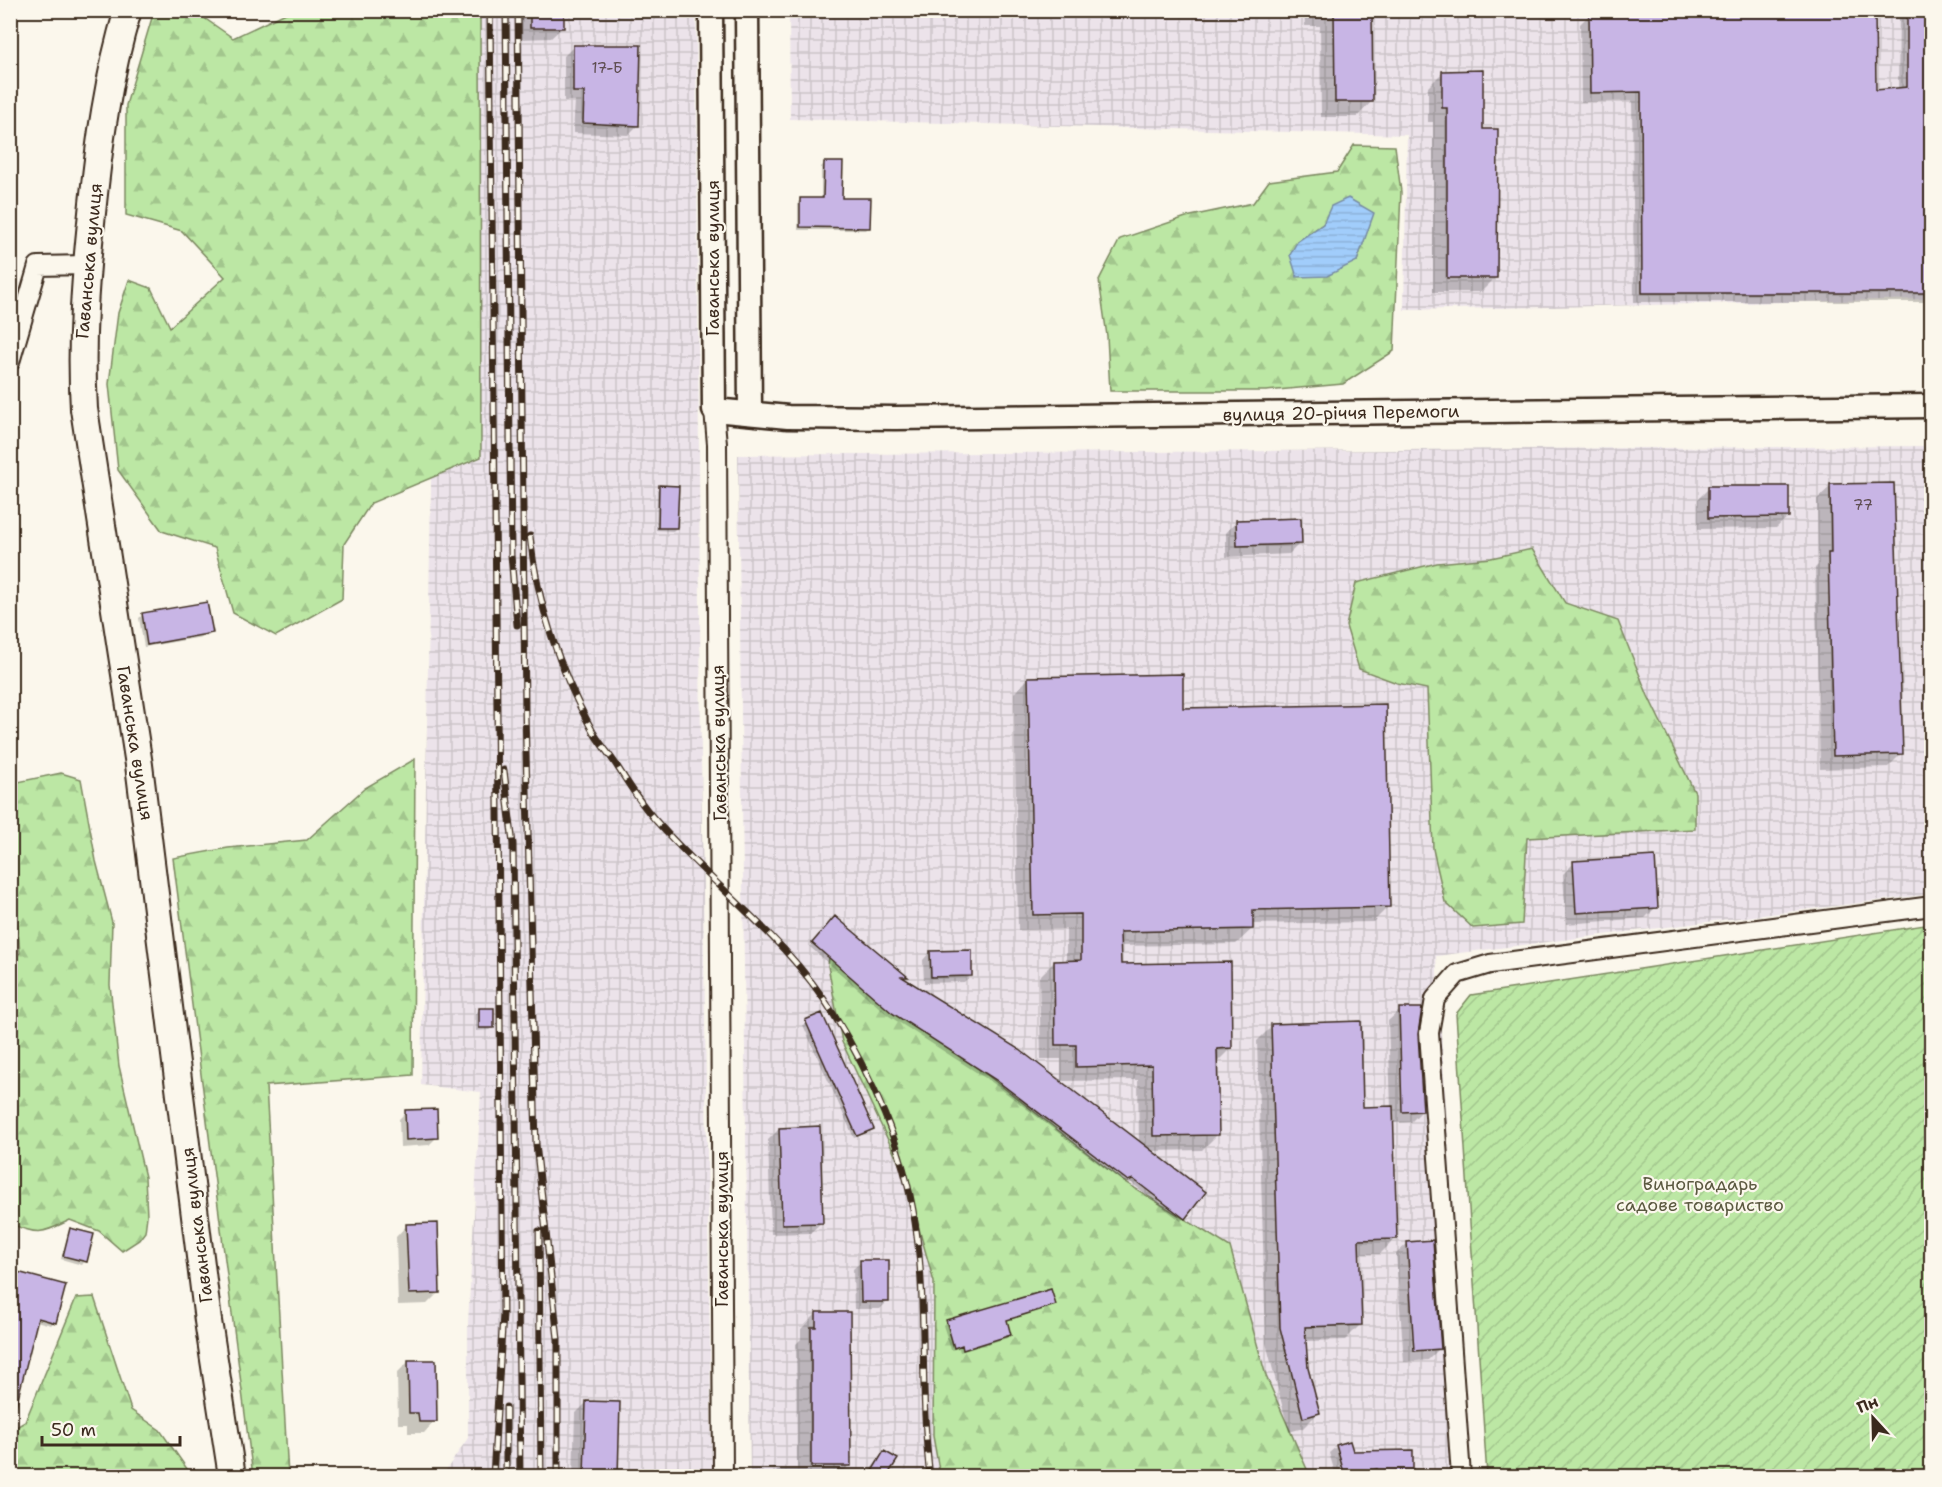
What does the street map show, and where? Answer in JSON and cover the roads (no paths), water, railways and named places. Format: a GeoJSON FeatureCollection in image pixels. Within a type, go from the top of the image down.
{"type":"FeatureCollection","features":[{"type":"Feature","properties":{"kind":"main road","name":"Гаванська вулиця"},"geometry":{"type":"LineString","coordinates":[[128,10],[105,108],[86,266],[81,356],[84,409],[140,765],[208,1321],[231,1476]]}},
{"type":"Feature","properties":{"kind":"street","name":"Гаванська вулиця"},"geometry":{"type":"LineString","coordinates":[[711,10],[714,410],[717,444],[723,1476]]}},
{"type":"Feature","properties":{"kind":"street","name":"Гаванська вулиця"},"geometry":{"type":"LineString","coordinates":[[747,10],[750,412]]}},
{"type":"Feature","properties":{"kind":"street"},"geometry":{"type":"LineString","coordinates":[[10,362],[38,266],[86,266]]}},
{"type":"Feature","properties":{"kind":"street","name":"вулиця 20-річчя Перемоги"},"geometry":{"type":"LineString","coordinates":[[714,410],[788,417],[895,418],[1932,406]]}},
{"type":"Feature","properties":{"kind":"street"},"geometry":{"type":"LineString","coordinates":[[1461,1476],[1429,1033],[1435,999],[1456,974],[1490,964],[1932,906]]}},
{"type":"Feature","properties":{"kind":"water"},"geometry":{"type":"Polygon","coordinates":[[[1348,198],[1374,213],[1357,261],[1327,276],[1297,277],[1290,255],[1297,242],[1323,224],[1331,206],[1348,198]]]}},
{"type":"Feature","properties":{"kind":"railway"},"geometry":{"type":"LineString","coordinates":[[490,10],[503,1314],[493,1476]]}},
{"type":"Feature","properties":{"kind":"railway"},"geometry":{"type":"LineString","coordinates":[[506,10],[511,555],[517,625]]}},
{"type":"Feature","properties":{"kind":"railway"},"geometry":{"type":"LineString","coordinates":[[518,10],[525,712],[536,1144],[558,1339],[558,1476]]}},
{"type":"Feature","properties":{"kind":"railway"},"geometry":{"type":"LineString","coordinates":[[530,536],[538,585],[551,635],[569,683],[593,732],[652,816],[680,847],[774,938],[816,988],[848,1038],[885,1114],[910,1195],[919,1254],[925,1413],[930,1476]]}},
{"type":"Feature","properties":{"kind":"railway"},"geometry":{"type":"LineString","coordinates":[[504,770],[513,844],[520,1476]]}},
{"type":"Feature","properties":{"kind":"railway"},"geometry":{"type":"LineString","coordinates":[[539,1231],[541,1476]]}},
{"type":"Feature","properties":{"kind":"railway"},"geometry":{"type":"LineString","coordinates":[[506,1407],[506,1476]]}},
{"type":"Feature","properties":{"kind":"park label","name":"Виноградарь садове товариство"},"geometry":{"type":"Point","coordinates":[1700,1194]}}]}
